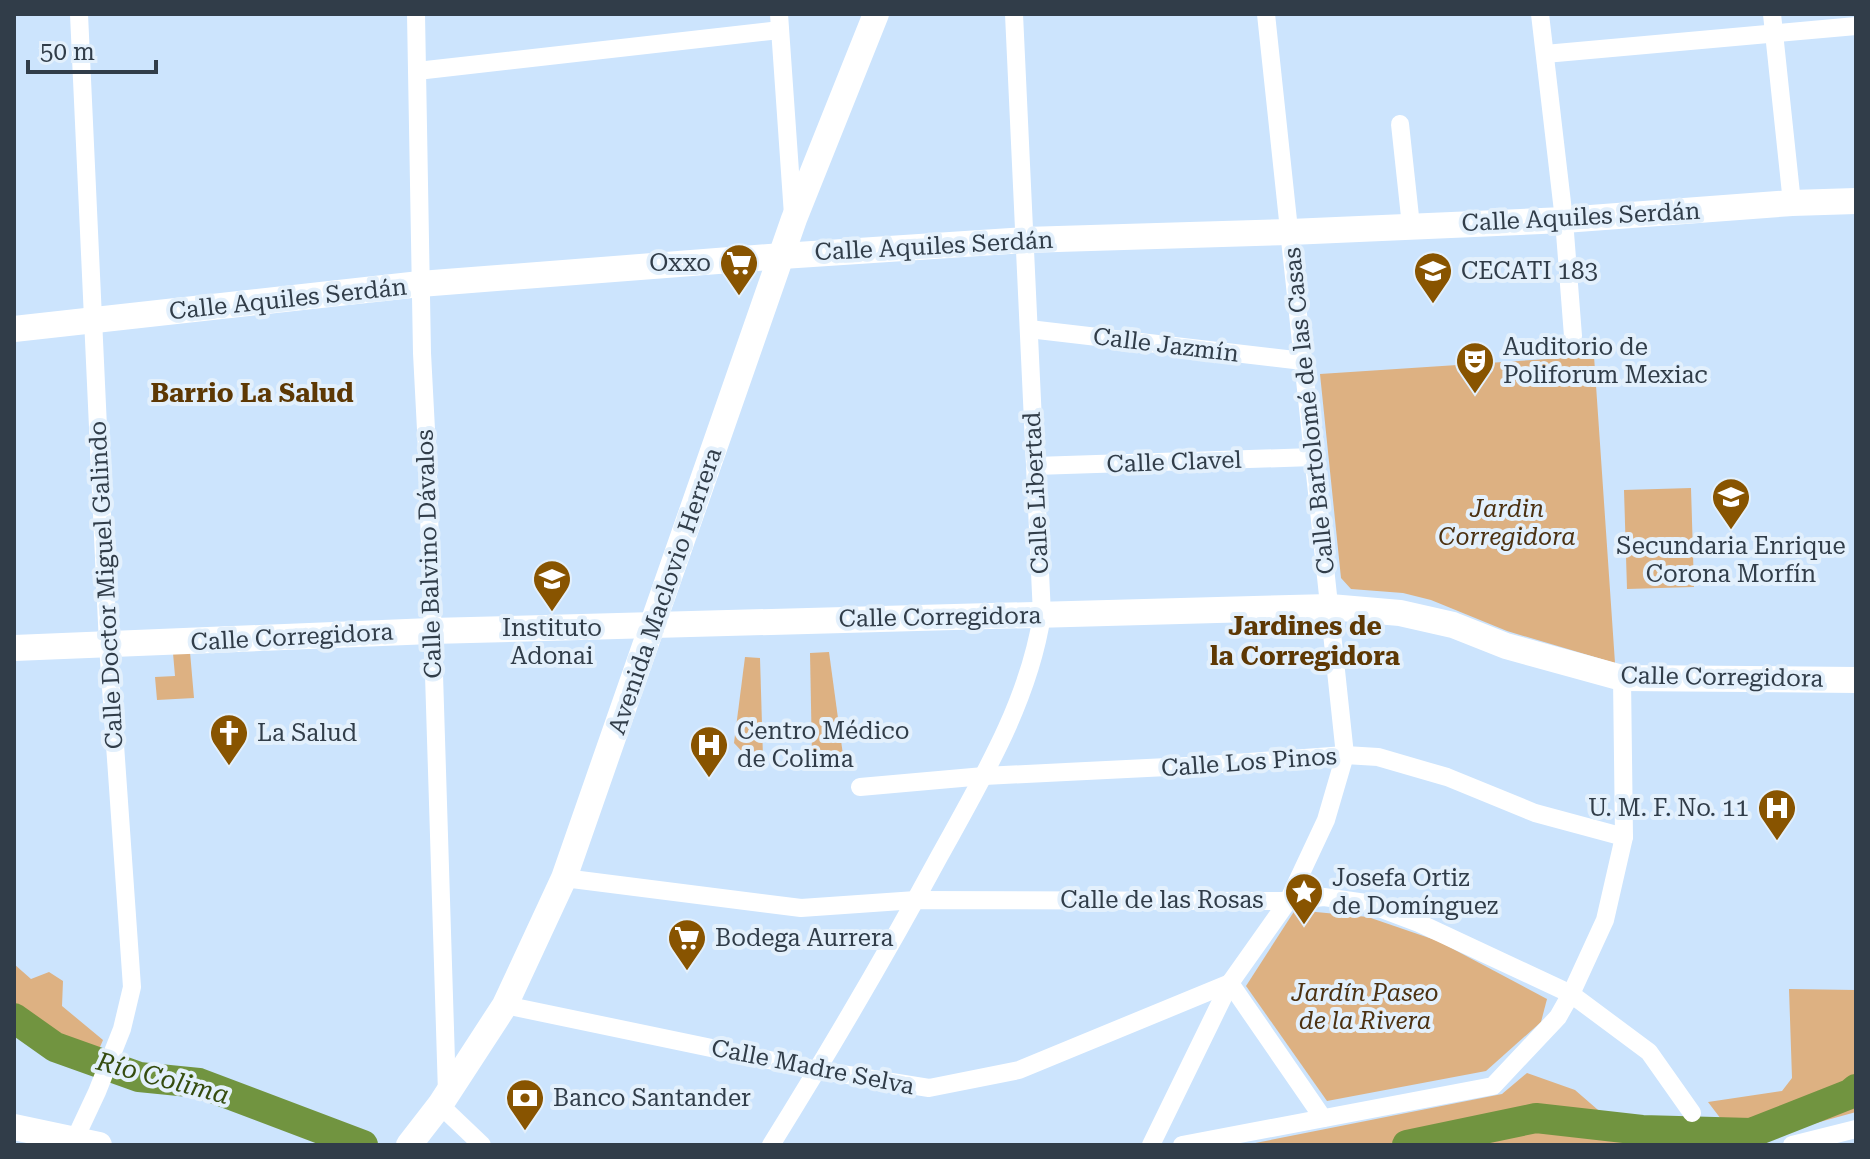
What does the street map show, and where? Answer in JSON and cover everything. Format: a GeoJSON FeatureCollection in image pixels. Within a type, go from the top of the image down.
{"type":"FeatureCollection","features":[{"type":"Feature","properties":{"kind":"street","name":"Calle Doctor Miguel Galindo"},"geometry":{"type":"LineString","coordinates":[[79,14],[108,645],[132,987],[122,1029],[97,1092],[83,1144]]}},
{"type":"Feature","properties":{"kind":"street","name":"Calle Balvino Dávalos"},"geometry":{"type":"LineString","coordinates":[[416,14],[439,1105]]}},
{"type":"Feature","properties":{"kind":"street","name":"Avenida Maclovio Herrera"},"geometry":{"type":"LineString","coordinates":[[409,1145],[505,1005],[564,878],[794,219],[876,14]]}},
{"type":"Feature","properties":{"kind":"street","name":"Calle Libertad"},"geometry":{"type":"LineString","coordinates":[[771,1145],[916,900],[984,776],[1014,710],[1038,641],[1042,615],[1014,14]]}},
{"type":"Feature","properties":{"kind":"street","name":"Calle Bartolomé de las Casas"},"geometry":{"type":"LineString","coordinates":[[1151,1145],[1230,983],[1288,901],[1326,820],[1345,755],[1266,14]]}},
{"type":"Feature","properties":{"kind":"street"},"geometry":{"type":"LineString","coordinates":[[1540,14],[1564,220],[1573,336]]}},
{"type":"Feature","properties":{"kind":"street"},"geometry":{"type":"LineString","coordinates":[[1772,14],[1792,203]]}},
{"type":"Feature","properties":{"kind":"street"},"geometry":{"type":"LineString","coordinates":[[417,71],[779,22],[794,219]]}},
{"type":"Feature","properties":{"kind":"street"},"geometry":{"type":"LineString","coordinates":[[1545,54],[1856,26]]}},
{"type":"Feature","properties":{"kind":"street"},"geometry":{"type":"LineString","coordinates":[[1400,124],[1411,226]]}},
{"type":"Feature","properties":{"kind":"street","name":"Calle Aquiles Serdán"},"geometry":{"type":"LineString","coordinates":[[14,329],[420,284],[782,256],[1025,240],[1564,220],[1856,201]]}},
{"type":"Feature","properties":{"kind":"street","name":"Calle Jazmín"},"geometry":{"type":"LineString","coordinates":[[1029,329],[1303,361]]}},
{"type":"Feature","properties":{"kind":"street","name":"Calle Clavel"},"geometry":{"type":"LineString","coordinates":[[1035,466],[1313,457]]}},
{"type":"Feature","properties":{"kind":"street","name":"Calle Corregidora"},"geometry":{"type":"LineString","coordinates":[[14,648],[431,631],[1330,607],[1400,613],[1453,625],[1506,646],[1622,678],[1856,680]]}},
{"type":"Feature","properties":{"kind":"street"},"geometry":{"type":"LineString","coordinates":[[1182,1145],[1493,1086],[1558,1017],[1605,920],[1624,837],[1622,678]]}},
{"type":"Feature","properties":{"kind":"street","name":"Calle Los Pinos"},"geometry":{"type":"LineString","coordinates":[[860,787],[984,776],[1345,755],[1378,757],[1447,777],[1535,813],[1624,837]]}},
{"type":"Feature","properties":{"kind":"street","name":"Calle de las Rosas"},"geometry":{"type":"LineString","coordinates":[[564,878],[801,908],[916,900],[1288,901],[1324,897],[1366,903],[1419,923],[1571,994],[1649,1052],[1692,1113]]}},
{"type":"Feature","properties":{"kind":"street"},"geometry":{"type":"LineString","coordinates":[[1230,983],[1323,1118]]}},
{"type":"Feature","properties":{"kind":"street","name":"Calle Madre Selva"},"geometry":{"type":"LineString","coordinates":[[505,1005],[817,1070],[929,1088],[1019,1070],[1230,983]]}},
{"type":"Feature","properties":{"kind":"street"},"geometry":{"type":"LineString","coordinates":[[439,1105],[482,1145]]}},
{"type":"Feature","properties":{"kind":"street"},"geometry":{"type":"LineString","coordinates":[[14,1127],[83,1144]]}},
{"type":"Feature","properties":{"kind":"street"},"geometry":{"type":"LineString","coordinates":[[1792,1145],[1856,1129]]}},
{"type":"Feature","properties":{"kind":"green space","name":"Jardin Corregidora"},"geometry":{"type":"Polygon","coordinates":[[[1594,356],[1615,663],[1507,631],[1431,600],[1403,593],[1351,589],[1341,578],[1320,374],[1594,356]]]}},
{"type":"Feature","properties":{"kind":"green space"},"geometry":{"type":"Polygon","coordinates":[[[1691,488],[1694,587],[1627,589],[1624,490],[1691,488]]]}},
{"type":"Feature","properties":{"kind":"green space"},"geometry":{"type":"Polygon","coordinates":[[[190,652],[194,698],[157,700],[155,677],[175,676],[173,653],[190,652]]]}},
{"type":"Feature","properties":{"kind":"green space"},"geometry":{"type":"Polygon","coordinates":[[[829,652],[843,755],[812,757],[810,653],[829,652]]]}},
{"type":"Feature","properties":{"kind":"green space"},"geometry":{"type":"Polygon","coordinates":[[[745,657],[760,658],[763,758],[748,758],[734,743],[745,657]]]}},
{"type":"Feature","properties":{"kind":"green space","name":"Jardín Paseo de la Rivera"},"geometry":{"type":"Polygon","coordinates":[[[1295,910],[1368,917],[1438,941],[1547,999],[1541,1022],[1486,1071],[1327,1101],[1246,986],[1295,910]]]}},
{"type":"Feature","properties":{"kind":"green space"},"geometry":{"type":"Polygon","coordinates":[[[14,964],[31,979],[49,972],[63,981],[62,1006],[103,1040],[97,1054],[56,1041],[14,1011],[14,964]]]}},
{"type":"Feature","properties":{"kind":"green space"},"geometry":{"type":"Polygon","coordinates":[[[1789,989],[1856,990],[1856,1112],[1740,1144],[1708,1102],[1782,1091],[1792,1078],[1789,989]]]}},
{"type":"Feature","properties":{"kind":"green space"},"geometry":{"type":"Polygon","coordinates":[[[1527,1073],[1575,1090],[1635,1142],[1632,1145],[1245,1145],[1502,1094],[1527,1073]]]}},
{"type":"Feature","properties":{"kind":"waterway","name":"Río Colima"},"geometry":{"type":"LineString","coordinates":[[14,1018],[55,1047],[139,1077],[199,1083],[363,1145]]}},
{"type":"Feature","properties":{"kind":"waterway","name":"Río Colima"},"geometry":{"type":"LineString","coordinates":[[1407,1145],[1536,1118],[1642,1130],[1751,1133],[1856,1089]]}},
{"type":"Feature","properties":{"kind":"place","name":"Oxxo"},"geometry":{"type":"Point","coordinates":[739,297]}},
{"type":"Feature","properties":{"kind":"place","name":"CECATI 183"},"geometry":{"type":"Point","coordinates":[1433,305]}},
{"type":"Feature","properties":{"kind":"place","name":"Auditorio de Poliforum Mexiac"},"geometry":{"type":"Point","coordinates":[1475,395]}},
{"type":"Feature","properties":{"kind":"place","name":"Secundaria Enrique Corona Morfín"},"geometry":{"type":"Point","coordinates":[1731,531]}},
{"type":"Feature","properties":{"kind":"place","name":"Instituto Adonai"},"geometry":{"type":"Point","coordinates":[552,613]}},
{"type":"Feature","properties":{"kind":"place","name":"La Salud"},"geometry":{"type":"Point","coordinates":[229,767]}},
{"type":"Feature","properties":{"kind":"place","name":"Centro Médico de Colima"},"geometry":{"type":"Point","coordinates":[709,779]}},
{"type":"Feature","properties":{"kind":"place","name":"U. M. F. No. 11"},"geometry":{"type":"Point","coordinates":[1777,842]}},
{"type":"Feature","properties":{"kind":"place","name":"Josefa Ortiz de Domínguez"},"geometry":{"type":"Point","coordinates":[1304,926]}},
{"type":"Feature","properties":{"kind":"place","name":"Bodega Aurrera"},"geometry":{"type":"Point","coordinates":[687,972]}},
{"type":"Feature","properties":{"kind":"place","name":"Banco Santander"},"geometry":{"type":"Point","coordinates":[525,1132]}},
{"type":"Feature","properties":{"kind":"district","name":"Barrio La Salud"},"geometry":{"type":"Point","coordinates":[252,393]}},
{"type":"Feature","properties":{"kind":"district","name":"Jardines de la Corregidora"},"geometry":{"type":"Point","coordinates":[1305,641]}}]}
